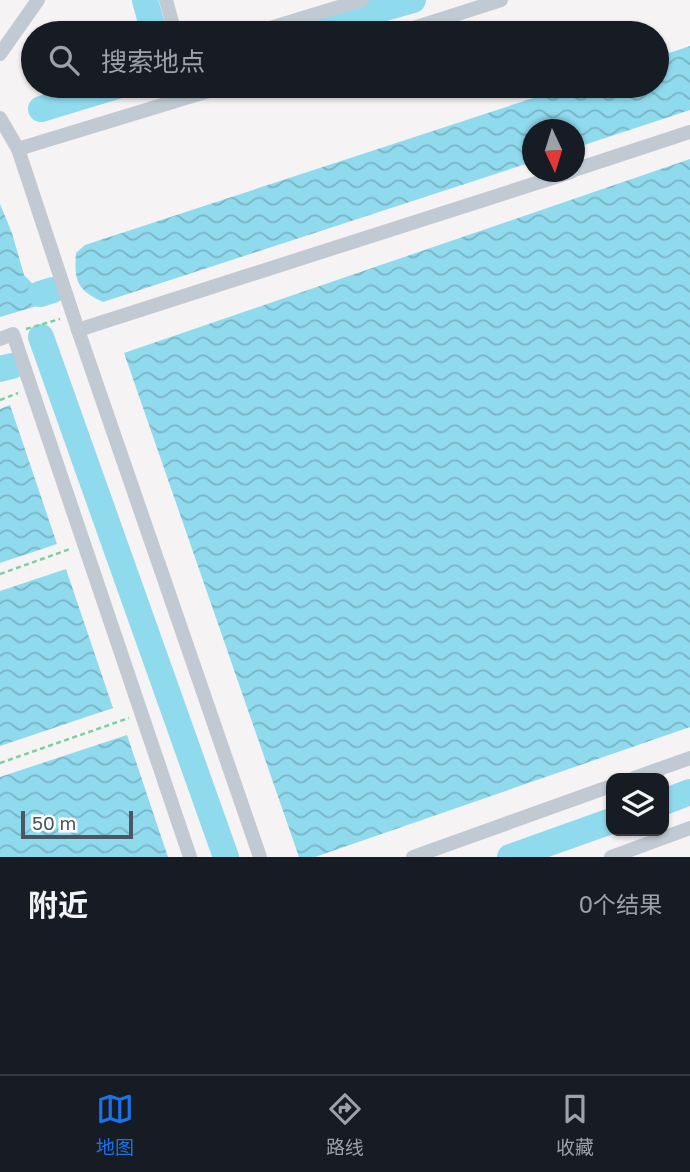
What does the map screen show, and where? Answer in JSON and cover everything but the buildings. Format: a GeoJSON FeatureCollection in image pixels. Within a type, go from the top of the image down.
{"type":"FeatureCollection","features":[{"type":"Feature","properties":{"kind":"street"},"geometry":{"type":"LineString","coordinates":[[23,21],[38,0]]}},
{"type":"Feature","properties":{"kind":"street"},"geometry":{"type":"LineString","coordinates":[[166,0],[172,21]]}},
{"type":"Feature","properties":{"kind":"street"},"geometry":{"type":"LineString","coordinates":[[293,21],[362,0]]}},
{"type":"Feature","properties":{"kind":"street"},"geometry":{"type":"LineString","coordinates":[[435,21],[501,0]]}},
{"type":"Feature","properties":{"kind":"street"},"geometry":{"type":"LineString","coordinates":[[0,54],[21,24]]}},
{"type":"Feature","properties":{"kind":"street"},"geometry":{"type":"LineString","coordinates":[[18,149],[186,98]]}},
{"type":"Feature","properties":{"kind":"street"},"geometry":{"type":"LineString","coordinates":[[0,118],[18,149],[260,857]]}},
{"type":"Feature","properties":{"kind":"street"},"geometry":{"type":"LineString","coordinates":[[585,167],[690,132]]}},
{"type":"Feature","properties":{"kind":"street"},"geometry":{"type":"LineString","coordinates":[[78,330],[539,182]]}},
{"type":"Feature","properties":{"kind":"street"},"geometry":{"type":"LineString","coordinates":[[6,336],[31,389],[190,857]]}},
{"type":"Feature","properties":{"kind":"street"},"geometry":{"type":"LineString","coordinates":[[648,773],[690,758]]}},
{"type":"Feature","properties":{"kind":"street"},"geometry":{"type":"LineString","coordinates":[[412,857],[606,788]]}},
{"type":"Feature","properties":{"kind":"street"},"geometry":{"type":"LineString","coordinates":[[611,857],[690,828]]}},
{"type":"Feature","properties":{"kind":"path"},"geometry":{"type":"LineString","coordinates":[[6,336],[73,314]]}},
{"type":"Feature","properties":{"kind":"path"},"geometry":{"type":"LineString","coordinates":[[0,400],[31,389]]}},
{"type":"Feature","properties":{"kind":"path"},"geometry":{"type":"LineString","coordinates":[[0,574],[84,544]]}},
{"type":"Feature","properties":{"kind":"path"},"geometry":{"type":"LineString","coordinates":[[0,763],[141,714]]}},
{"type":"Feature","properties":{"kind":"water"},"geometry":{"type":"Polygon","coordinates":[[[690,46],[690,110],[585,145],[585,119],[522,119],[522,165],[103,302],[83,289],[77,278],[76,253],[85,245],[533,98],[669,98],[669,53],[690,46]]]}},
{"type":"Feature","properties":{"kind":"water"},"geometry":{"type":"Polygon","coordinates":[[[690,159],[690,727],[315,857],[299,857],[124,353],[690,159]]]}},
{"type":"Feature","properties":{"kind":"water"},"geometry":{"type":"Polygon","coordinates":[[[0,204],[24,275],[41,289],[47,303],[0,317],[0,204]]]}},
{"type":"Feature","properties":{"kind":"water"},"geometry":{"type":"Polygon","coordinates":[[[10,405],[57,544],[0,563],[0,409],[10,405]]]}},
{"type":"Feature","properties":{"kind":"water"},"geometry":{"type":"Polygon","coordinates":[[[66,569],[113,708],[0,746],[0,591],[66,569]]]}},
{"type":"Feature","properties":{"kind":"water"},"geometry":{"type":"Polygon","coordinates":[[[127,735],[168,857],[0,857],[0,777],[127,735]]]}},
{"type":"Feature","properties":{"kind":"waterway"},"geometry":{"type":"LineString","coordinates":[[145,0],[151,21]]}},
{"type":"Feature","properties":{"kind":"waterway"},"geometry":{"type":"LineString","coordinates":[[340,21],[413,0]]}},
{"type":"Feature","properties":{"kind":"waterway"},"geometry":{"type":"LineString","coordinates":[[41,109],[77,98]]}},
{"type":"Feature","properties":{"kind":"waterway"},"geometry":{"type":"LineString","coordinates":[[40,294],[53,290]]}},
{"type":"Feature","properties":{"kind":"waterway"},"geometry":{"type":"LineString","coordinates":[[41,337],[226,857]]}},
{"type":"Feature","properties":{"kind":"waterway"},"geometry":{"type":"LineString","coordinates":[[0,369],[12,366]]}},
{"type":"Feature","properties":{"kind":"waterway"},"geometry":{"type":"LineString","coordinates":[[669,800],[690,792]]}},
{"type":"Feature","properties":{"kind":"waterway"},"geometry":{"type":"LineString","coordinates":[[510,857],[606,823]]}}]}
